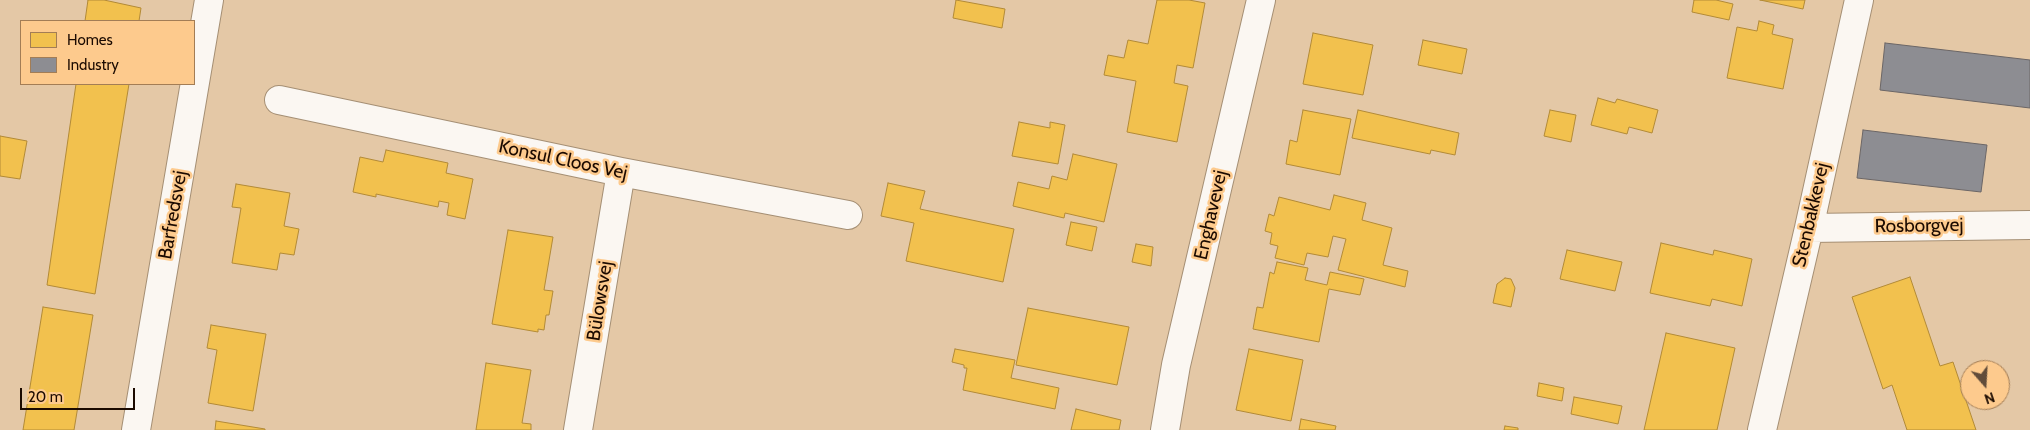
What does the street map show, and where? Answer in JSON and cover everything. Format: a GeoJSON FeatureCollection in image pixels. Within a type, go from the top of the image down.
{"type":"FeatureCollection","features":[{"type":"Feature","properties":{"kind":"street","name":"Barfredsvej"},"geometry":{"type":"LineString","coordinates":[[195,82],[209,0]]}},
{"type":"Feature","properties":{"kind":"street","name":"Enghavevej"},"geometry":{"type":"LineString","coordinates":[[1165,430],[1176,365],[1261,0]]}},
{"type":"Feature","properties":{"kind":"street","name":"Stenbakkevej"},"geometry":{"type":"LineString","coordinates":[[1762,430],[1859,0]]}},
{"type":"Feature","properties":{"kind":"street","name":"Barfredsvej"},"geometry":{"type":"LineString","coordinates":[[136,430],[195,85]]}},
{"type":"Feature","properties":{"kind":"street","name":"Konsul Cloos Vej"},"geometry":{"type":"LineString","coordinates":[[279,100],[621,172],[848,214]]}},
{"type":"Feature","properties":{"kind":"street","name":"Bülowsvej"},"geometry":{"type":"LineString","coordinates":[[578,430],[621,172]]}},
{"type":"Feature","properties":{"kind":"street","name":"Rosborgvej"},"geometry":{"type":"LineString","coordinates":[[1809,228],[2030,225]]}},
{"type":"Feature","properties":{"kind":"building: Homes"},"geometry":{"type":"Polygon","coordinates":[[[88,0],[104,0],[141,8],[139,20],[85,20],[88,0]]]}},
{"type":"Feature","properties":{"kind":"building: Homes"},"geometry":{"type":"Polygon","coordinates":[[[956,0],[1005,9],[1002,28],[953,18],[956,0]]]}},
{"type":"Feature","properties":{"kind":"building: Homes"},"geometry":{"type":"Polygon","coordinates":[[[1157,0],[1189,0],[1205,3],[1193,68],[1177,65],[1174,83],[1188,86],[1177,142],[1127,132],[1136,81],[1104,75],[1108,55],[1124,58],[1128,40],[1148,44],[1157,0]]]}},
{"type":"Feature","properties":{"kind":"building: Homes"},"geometry":{"type":"Polygon","coordinates":[[[1694,0],[1716,0],[1733,4],[1729,20],[1692,12],[1694,0]]]}},
{"type":"Feature","properties":{"kind":"building: Homes"},"geometry":{"type":"Polygon","coordinates":[[[1760,0],[1805,0],[1803,9],[1760,0]]]}},
{"type":"Feature","properties":{"kind":"building: Homes"},"geometry":{"type":"Polygon","coordinates":[[[1759,21],[1774,25],[1772,34],[1793,39],[1783,89],[1727,78],[1737,27],[1757,31],[1759,21]]]}},
{"type":"Feature","properties":{"kind":"building: Homes"},"geometry":{"type":"Polygon","coordinates":[[[1313,33],[1373,45],[1363,95],[1303,84],[1313,33]]]}},
{"type":"Feature","properties":{"kind":"building: Homes"},"geometry":{"type":"Polygon","coordinates":[[[1423,40],[1467,49],[1462,74],[1418,65],[1423,40]]]}},
{"type":"Feature","properties":{"kind":"building: Homes"},"geometry":{"type":"Polygon","coordinates":[[[76,85],[129,85],[95,294],[47,285],[76,85]]]}},
{"type":"Feature","properties":{"kind":"building: Homes"},"geometry":{"type":"Polygon","coordinates":[[[1598,98],[1615,103],[1617,99],[1658,110],[1652,133],[1629,127],[1627,134],[1591,125],[1598,98]]]}},
{"type":"Feature","properties":{"kind":"building: Homes"},"geometry":{"type":"Polygon","coordinates":[[[1303,110],[1351,119],[1340,175],[1286,164],[1290,140],[1297,142],[1303,110]]]}},
{"type":"Feature","properties":{"kind":"building: Homes"},"geometry":{"type":"Polygon","coordinates":[[[1358,110],[1459,133],[1455,155],[1431,150],[1430,154],[1352,138],[1358,110]]]}},
{"type":"Feature","properties":{"kind":"building: Homes"},"geometry":{"type":"Polygon","coordinates":[[[1550,110],[1576,115],[1571,142],[1544,136],[1550,110]]]}},
{"type":"Feature","properties":{"kind":"building: Homes"},"geometry":{"type":"Polygon","coordinates":[[[1019,122],[1050,128],[1050,122],[1065,125],[1058,164],[1012,156],[1019,122]]]}},
{"type":"Feature","properties":{"kind":"building: Homes"},"geometry":{"type":"Polygon","coordinates":[[[0,136],[27,141],[20,179],[0,176],[0,136]]]}},
{"type":"Feature","properties":{"kind":"building: Homes"},"geometry":{"type":"Polygon","coordinates":[[[386,150],[448,163],[446,173],[473,179],[465,219],[447,215],[449,203],[439,201],[438,207],[376,194],[376,197],[353,192],[360,157],[383,162],[386,150]]]}},
{"type":"Feature","properties":{"kind":"building: Homes"},"geometry":{"type":"Polygon","coordinates":[[[1073,154],[1117,164],[1104,222],[1065,213],[1064,218],[1013,206],[1018,182],[1049,189],[1052,176],[1067,180],[1073,154]]]}},
{"type":"Feature","properties":{"kind":"building: Homes"},"geometry":{"type":"Polygon","coordinates":[[[888,183],[925,191],[920,209],[1014,229],[1003,282],[906,261],[914,223],[881,216],[888,183]]]}},
{"type":"Feature","properties":{"kind":"building: Homes"},"geometry":{"type":"Polygon","coordinates":[[[236,184],[290,193],[284,226],[299,229],[294,255],[280,253],[277,270],[232,263],[241,208],[232,207],[236,184]]]}},
{"type":"Feature","properties":{"kind":"building: Homes"},"geometry":{"type":"Polygon","coordinates":[[[1334,195],[1366,203],[1362,220],[1392,228],[1383,265],[1408,271],[1405,287],[1338,270],[1346,239],[1333,236],[1328,257],[1307,253],[1304,265],[1275,258],[1278,246],[1270,244],[1272,233],[1265,231],[1269,214],[1274,216],[1279,197],[1330,210],[1334,195]]]}},
{"type":"Feature","properties":{"kind":"building: Homes"},"geometry":{"type":"Polygon","coordinates":[[[1071,222],[1097,227],[1092,251],[1066,245],[1071,222]]]}},
{"type":"Feature","properties":{"kind":"building: Homes"},"geometry":{"type":"Polygon","coordinates":[[[508,230],[553,237],[544,290],[553,291],[544,330],[538,329],[538,332],[492,324],[508,230]]]}},
{"type":"Feature","properties":{"kind":"building: Homes"},"geometry":{"type":"Polygon","coordinates":[[[1661,243],[1713,255],[1714,250],[1752,259],[1742,306],[1712,299],[1710,306],[1650,293],[1661,243]]]}},
{"type":"Feature","properties":{"kind":"building: Homes"},"geometry":{"type":"Polygon","coordinates":[[[1136,244],[1153,247],[1151,266],[1132,262],[1136,244]]]}},
{"type":"Feature","properties":{"kind":"building: Homes"},"geometry":{"type":"Polygon","coordinates":[[[1567,250],[1622,262],[1615,291],[1560,279],[1567,250]]]}},
{"type":"Feature","properties":{"kind":"building: Homes"},"geometry":{"type":"Polygon","coordinates":[[[1277,262],[1308,268],[1305,280],[1327,285],[1330,272],[1364,279],[1360,295],[1329,289],[1319,342],[1253,329],[1257,307],[1263,308],[1270,272],[1274,274],[1277,262]]]}},
{"type":"Feature","properties":{"kind":"building: Homes"},"geometry":{"type":"Polygon","coordinates":[[[1910,277],[1940,366],[1953,362],[1960,383],[1960,410],[1969,410],[1976,430],[1907,430],[1892,385],[1883,389],[1852,297],[1910,277]]]}},
{"type":"Feature","properties":{"kind":"building: Homes"},"geometry":{"type":"Polygon","coordinates":[[[1505,278],[1511,279],[1515,288],[1511,307],[1493,303],[1497,284],[1505,278]]]}},
{"type":"Feature","properties":{"kind":"building: Homes"},"geometry":{"type":"Polygon","coordinates":[[[43,307],[93,315],[74,430],[23,430],[43,307]]]}},
{"type":"Feature","properties":{"kind":"building: Homes"},"geometry":{"type":"Polygon","coordinates":[[[1028,308],[1129,327],[1117,385],[1016,365],[1028,308]]]}},
{"type":"Feature","properties":{"kind":"building: Homes"},"geometry":{"type":"Polygon","coordinates":[[[211,325],[266,334],[253,411],[208,403],[217,350],[207,348],[211,325]]]}},
{"type":"Feature","properties":{"kind":"building: Homes"},"geometry":{"type":"Polygon","coordinates":[[[1666,333],[1735,348],[1717,430],[1644,430],[1666,333]]]}},
{"type":"Feature","properties":{"kind":"building: Homes"},"geometry":{"type":"Polygon","coordinates":[[[955,349],[1015,360],[1011,378],[1059,388],[1055,409],[963,390],[967,368],[964,368],[964,365],[952,362],[955,349]]]}},
{"type":"Feature","properties":{"kind":"building: Homes"},"geometry":{"type":"Polygon","coordinates":[[[1249,349],[1303,360],[1291,421],[1236,410],[1249,349]]]}},
{"type":"Feature","properties":{"kind":"building: Homes"},"geometry":{"type":"Polygon","coordinates":[[[486,363],[531,370],[522,423],[531,424],[531,430],[476,430],[486,363]]]}},
{"type":"Feature","properties":{"kind":"building: Homes"},"geometry":{"type":"Polygon","coordinates":[[[1539,383],[1564,388],[1562,401],[1537,396],[1539,383]]]}},
{"type":"Feature","properties":{"kind":"building: Homes"},"geometry":{"type":"Polygon","coordinates":[[[1574,397],[1622,406],[1618,424],[1571,414],[1574,397]]]}},
{"type":"Feature","properties":{"kind":"building: Homes"},"geometry":{"type":"Polygon","coordinates":[[[1076,409],[1121,420],[1119,430],[1071,430],[1076,409]]]}},
{"type":"Feature","properties":{"kind":"building: Homes"},"geometry":{"type":"Polygon","coordinates":[[[1301,419],[1336,426],[1335,430],[1299,430],[1301,419]]]}},
{"type":"Feature","properties":{"kind":"building: Homes"},"geometry":{"type":"Polygon","coordinates":[[[216,421],[265,429],[265,430],[215,430],[216,421]]]}},
{"type":"Feature","properties":{"kind":"building: Homes"},"geometry":{"type":"Polygon","coordinates":[[[1505,426],[1518,428],[1518,430],[1504,430],[1505,426]]]}},
{"type":"Feature","properties":{"kind":"building: Industry"},"geometry":{"type":"Polygon","coordinates":[[[1885,43],[2030,60],[2030,108],[1880,90],[1885,43]]]}},
{"type":"Feature","properties":{"kind":"building: Industry"},"geometry":{"type":"Polygon","coordinates":[[[1863,130],[1987,145],[1981,192],[1857,178],[1863,130]]]}}]}
